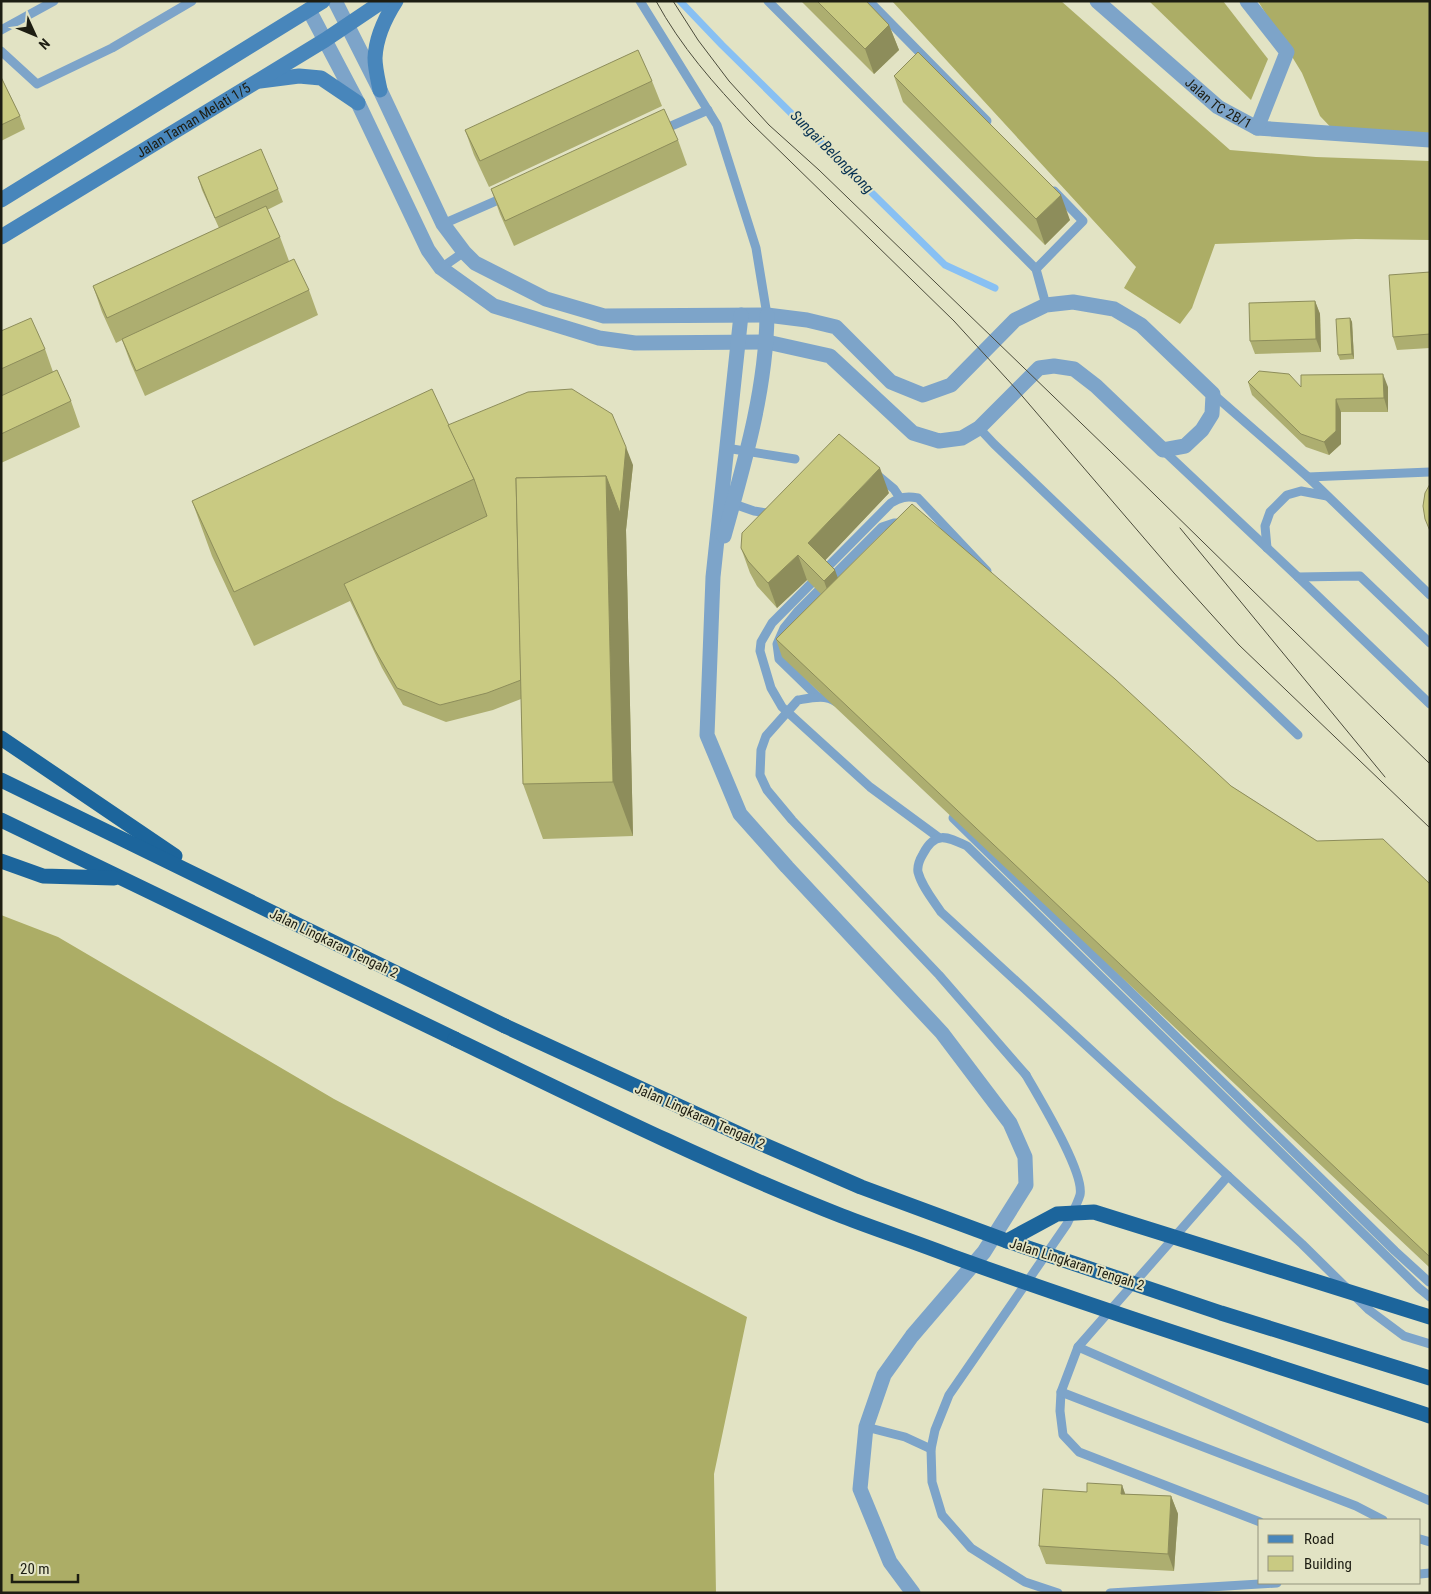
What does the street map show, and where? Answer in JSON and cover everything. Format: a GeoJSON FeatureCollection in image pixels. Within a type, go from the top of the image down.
{"type":"FeatureCollection","features":[{"type":"Feature","properties":{"kind":"highway"},"geometry":{"type":"LineString","coordinates":[[1,738],[220,886]]}},
{"type":"Feature","properties":{"kind":"highway","name":"Jalan Lingkaran Tengah 2"},"geometry":{"type":"LineString","coordinates":[[1,780],[505,1026],[746,1138],[861,1187],[1007,1241],[1221,1313],[1430,1378]]}},
{"type":"Feature","properties":{"kind":"highway"},"geometry":{"type":"LineString","coordinates":[[1,820],[623,1120],[842,1216],[1020,1281],[1206,1344],[1430,1416]]}},
{"type":"Feature","properties":{"kind":"highway"},"geometry":{"type":"LineString","coordinates":[[1,861],[43,876],[121,878]]}},
{"type":"Feature","properties":{"kind":"highway"},"geometry":{"type":"LineString","coordinates":[[1007,1241],[1057,1214],[1094,1212],[1430,1317]]}},
{"type":"Feature","properties":{"kind":"main road"},"geometry":{"type":"LineString","coordinates":[[1,200],[323,1]]}},
{"type":"Feature","properties":{"kind":"main road","name":"Jalan Taman Melati 1/5"},"geometry":{"type":"LineString","coordinates":[[1,237],[325,40],[383,1]]}},
{"type":"Feature","properties":{"kind":"main road"},"geometry":{"type":"LineString","coordinates":[[380,90],[375,58],[379,34],[386,16],[396,1]]}},
{"type":"Feature","properties":{"kind":"main road"},"geometry":{"type":"LineString","coordinates":[[254,82],[299,76],[321,78],[358,103]]}},
{"type":"Feature","properties":{"kind":"street"},"geometry":{"type":"LineString","coordinates":[[309,10],[358,103],[428,250],[441,268],[494,306],[598,338],[635,343],[767,342],[830,356],[913,434],[939,442],[962,438],[979,428],[1039,368],[1054,366],[1074,369],[1096,386],[1164,450],[1185,446],[1202,430],[1212,414],[1213,394],[1141,325],[1114,309],[1073,302],[1046,305],[1015,320],[951,385],[923,395],[891,382],[836,327],[807,320],[767,315],[604,316],[546,298],[475,263],[464,252],[443,224],[380,90],[335,1]]}},
{"type":"Feature","properties":{"kind":"street","name":"Jalan TC 2B/1"},"geometry":{"type":"LineString","coordinates":[[1097,1],[1218,107],[1257,128],[1430,140]]}},
{"type":"Feature","properties":{"kind":"street"},"geometry":{"type":"LineString","coordinates":[[1247,1],[1287,52],[1257,128]]}},
{"type":"Feature","properties":{"kind":"street"},"geometry":{"type":"LineString","coordinates":[[727,502],[726,448],[741,315]]}},
{"type":"Feature","properties":{"kind":"street"},"geometry":{"type":"LineString","coordinates":[[767,315],[765,361],[747,452],[727,502],[712,577],[707,735],[740,814],[942,1033],[1010,1123],[1024,1157],[1026,1185],[984,1252],[912,1336],[884,1375],[866,1426],[860,1489],[890,1562],[912,1593]]}},
{"type":"Feature","properties":{"kind":"lane"},"geometry":{"type":"LineString","coordinates":[[1,30],[54,1]]}},
{"type":"Feature","properties":{"kind":"lane"},"geometry":{"type":"LineString","coordinates":[[1,51],[37,84],[112,48],[192,1]]}},
{"type":"Feature","properties":{"kind":"lane"},"geometry":{"type":"LineString","coordinates":[[640,1],[717,125],[756,248],[767,315]]}},
{"type":"Feature","properties":{"kind":"lane"},"geometry":{"type":"LineString","coordinates":[[768,1],[1036,269],[1046,305]]}},
{"type":"Feature","properties":{"kind":"lane"},"geometry":{"type":"LineString","coordinates":[[869,1],[992,126]]}},
{"type":"Feature","properties":{"kind":"lane"},"geometry":{"type":"LineString","coordinates":[[653,134],[708,110]]}},
{"type":"Feature","properties":{"kind":"lane"},"geometry":{"type":"LineString","coordinates":[[1036,269],[1083,221],[1050,187]]}},
{"type":"Feature","properties":{"kind":"lane"},"geometry":{"type":"LineString","coordinates":[[443,224],[516,193]]}},
{"type":"Feature","properties":{"kind":"lane"},"geometry":{"type":"LineString","coordinates":[[441,268],[464,252]]}},
{"type":"Feature","properties":{"kind":"lane"},"geometry":{"type":"LineString","coordinates":[[1213,394],[1308,477],[1430,595]]}},
{"type":"Feature","properties":{"kind":"lane"},"geometry":{"type":"LineString","coordinates":[[979,428],[1298,735]]}},
{"type":"Feature","properties":{"kind":"lane"},"geometry":{"type":"LineString","coordinates":[[726,448],[795,459]]}},
{"type":"Feature","properties":{"kind":"lane"},"geometry":{"type":"LineString","coordinates":[[1164,450],[1430,704]]}},
{"type":"Feature","properties":{"kind":"lane"},"geometry":{"type":"LineString","coordinates":[[867,466],[894,489],[900,498]]}},
{"type":"Feature","properties":{"kind":"lane"},"geometry":{"type":"LineString","coordinates":[[1308,477],[1430,472]]}},
{"type":"Feature","properties":{"kind":"lane"},"geometry":{"type":"LineString","coordinates":[[1267,548],[1265,526],[1270,512],[1288,495],[1301,491],[1327,496]]}},
{"type":"Feature","properties":{"kind":"lane"},"geometry":{"type":"LineString","coordinates":[[938,838],[870,787],[782,707],[771,688],[760,651],[760,642],[772,623],[891,503],[900,498],[911,496],[918,498],[994,578]]}},
{"type":"Feature","properties":{"kind":"lane"},"geometry":{"type":"LineString","coordinates":[[727,502],[754,511],[781,513]]}},
{"type":"Feature","properties":{"kind":"lane"},"geometry":{"type":"LineString","coordinates":[[818,697],[779,659],[777,644],[780,636],[796,612],[882,527],[894,523],[903,523],[909,526]]}},
{"type":"Feature","properties":{"kind":"lane"},"geometry":{"type":"LineString","coordinates":[[1298,576],[1360,576],[1430,642]]}},
{"type":"Feature","properties":{"kind":"lane"},"geometry":{"type":"LineString","coordinates":[[847,710],[831,698],[818,697],[798,700],[766,736],[761,750],[760,775],[767,790],[792,820],[939,974],[1026,1075],[1071,1160],[1080,1181],[1080,1194],[1067,1224],[949,1395],[935,1430],[931,1449],[932,1482],[942,1515],[971,1548],[1025,1582],[1058,1593]]}},
{"type":"Feature","properties":{"kind":"lane"},"geometry":{"type":"LineString","coordinates":[[944,808],[1395,1251],[1430,1282]]}},
{"type":"Feature","properties":{"kind":"lane"},"geometry":{"type":"LineString","coordinates":[[981,835],[938,838],[926,847],[917,870],[926,889],[942,912],[1302,1244],[1369,1310],[1404,1336],[1430,1344]]}},
{"type":"Feature","properties":{"kind":"lane"},"geometry":{"type":"LineString","coordinates":[[949,837],[967,846],[1430,1297]]}},
{"type":"Feature","properties":{"kind":"lane"},"geometry":{"type":"LineString","coordinates":[[1228,1176],[1078,1347],[1061,1392],[1062,1435],[1079,1452],[1258,1521]]}},
{"type":"Feature","properties":{"kind":"lane"},"geometry":{"type":"LineString","coordinates":[[1078,1347],[1430,1501]]}},
{"type":"Feature","properties":{"kind":"lane"},"geometry":{"type":"LineString","coordinates":[[1061,1392],[1356,1506],[1381,1519]]}},
{"type":"Feature","properties":{"kind":"lane"},"geometry":{"type":"LineString","coordinates":[[866,1426],[904,1437],[931,1449]]}},
{"type":"Feature","properties":{"kind":"lane"},"geometry":{"type":"LineString","coordinates":[[1110,1593],[1260,1584]]}},
{"type":"Feature","properties":{"kind":"shaded area"},"geometry":{"type":"Polygon","coordinates":[[[892,1],[1061,1],[1230,150],[1316,157],[1430,161],[1430,240],[1356,239],[1215,244],[1192,308],[1180,324],[1124,288],[1136,267],[892,1]]]}},
{"type":"Feature","properties":{"kind":"shaded area"},"geometry":{"type":"Polygon","coordinates":[[[1149,1],[1223,1],[1268,59],[1251,100],[1149,1]]]}},
{"type":"Feature","properties":{"kind":"shaded area"},"geometry":{"type":"Polygon","coordinates":[[[1258,1],[1430,1],[1430,140],[1340,137],[1320,116],[1302,73],[1258,1]]]}},
{"type":"Feature","properties":{"kind":"shaded area"},"geometry":{"type":"Polygon","coordinates":[[[1,915],[58,937],[334,1099],[747,1317],[714,1474],[716,1593],[1,1593],[1,915]]]}},
{"type":"Feature","properties":{"kind":"building"},"geometry":{"type":"Polygon","coordinates":[[[817,1],[866,1],[889,25],[865,49],[817,1]]]}},
{"type":"Feature","properties":{"kind":"building"},"geometry":{"type":"Polygon","coordinates":[[[638,50],[652,81],[480,161],[465,130],[638,50]]]}},
{"type":"Feature","properties":{"kind":"building"},"geometry":{"type":"Polygon","coordinates":[[[918,52],[1061,195],[1036,219],[894,76],[918,52]]]}},
{"type":"Feature","properties":{"kind":"building"},"geometry":{"type":"Polygon","coordinates":[[[1,77],[20,116],[1,125],[1,77]]]}},
{"type":"Feature","properties":{"kind":"building"},"geometry":{"type":"Polygon","coordinates":[[[664,109],[678,140],[505,221],[491,189],[664,109]]]}},
{"type":"Feature","properties":{"kind":"building"},"geometry":{"type":"Polygon","coordinates":[[[261,149],[278,189],[215,218],[198,177],[261,149]]]}},
{"type":"Feature","properties":{"kind":"building"},"geometry":{"type":"Polygon","coordinates":[[[266,206],[280,237],[107,318],[93,286],[266,206]]]}},
{"type":"Feature","properties":{"kind":"building"},"geometry":{"type":"Polygon","coordinates":[[[294,259],[309,290],[136,371],[122,339],[294,259]]]}},
{"type":"Feature","properties":{"kind":"building"},"geometry":{"type":"Polygon","coordinates":[[[1430,272],[1430,334],[1393,337],[1389,275],[1430,272]]]}},
{"type":"Feature","properties":{"kind":"building"},"geometry":{"type":"Polygon","coordinates":[[[1315,301],[1316,339],[1250,341],[1249,303],[1315,301]]]}},
{"type":"Feature","properties":{"kind":"building"},"geometry":{"type":"Polygon","coordinates":[[[31,318],[45,349],[1,369],[1,331],[31,318]]]}},
{"type":"Feature","properties":{"kind":"building"},"geometry":{"type":"Polygon","coordinates":[[[1350,318],[1352,354],[1338,355],[1336,319],[1350,318]]]}},
{"type":"Feature","properties":{"kind":"building"},"geometry":{"type":"Polygon","coordinates":[[[57,370],[71,401],[1,434],[1,396],[57,370]]]}},
{"type":"Feature","properties":{"kind":"building"},"geometry":{"type":"Polygon","coordinates":[[[1259,371],[1289,374],[1301,387],[1301,375],[1383,374],[1384,398],[1336,399],[1336,431],[1324,442],[1301,434],[1248,382],[1259,371]]]}},
{"type":"Feature","properties":{"kind":"building"},"geometry":{"type":"Polygon","coordinates":[[[432,389],[474,479],[234,592],[192,501],[432,389]]]}},
{"type":"Feature","properties":{"kind":"building"},"geometry":{"type":"Polygon","coordinates":[[[572,389],[612,414],[626,447],[620,513],[606,476],[516,478],[521,680],[487,693],[440,705],[397,688],[375,650],[344,584],[487,516],[474,479],[448,425],[528,392],[572,389]]]}},
{"type":"Feature","properties":{"kind":"building"},"geometry":{"type":"Polygon","coordinates":[[[839,434],[880,468],[808,543],[835,570],[824,581],[798,555],[768,583],[748,561],[741,548],[742,533],[839,434]]]}},
{"type":"Feature","properties":{"kind":"building"},"geometry":{"type":"Polygon","coordinates":[[[606,476],[613,782],[523,784],[516,478],[606,476]]]}},
{"type":"Feature","properties":{"kind":"building"},"geometry":{"type":"Polygon","coordinates":[[[1430,484],[1430,531],[1425,519],[1423,506],[1425,493],[1430,484]]]}},
{"type":"Feature","properties":{"kind":"building"},"geometry":{"type":"Polygon","coordinates":[[[912,504],[1115,679],[1231,786],[1317,841],[1383,839],[1430,884],[1430,1257],[776,639],[912,504]]]}},
{"type":"Feature","properties":{"kind":"building"},"geometry":{"type":"Polygon","coordinates":[[[1087,1483],[1122,1485],[1121,1494],[1171,1496],[1168,1554],[1039,1546],[1043,1489],[1087,1492],[1087,1483]]]}},
{"type":"Feature","properties":{"kind":"waterway","name":"Sungai Belongkong"},"geometry":{"type":"LineString","coordinates":[[680,1],[722,45],[945,265],[995,288]]}},
{"type":"Feature","properties":{"kind":"tram line"},"geometry":{"type":"LineString","coordinates":[[656,1],[676,34],[724,94],[750,122],[954,321],[1017,390],[1174,573],[1239,645],[1430,828]]}},
{"type":"Feature","properties":{"kind":"tram line"},"geometry":{"type":"LineString","coordinates":[[673,1],[698,40],[729,81],[769,125],[819,170],[1111,452],[1430,764]]}},
{"type":"Feature","properties":{"kind":"tram line"},"geometry":{"type":"LineString","coordinates":[[1180,528],[1385,777]]}}]}
